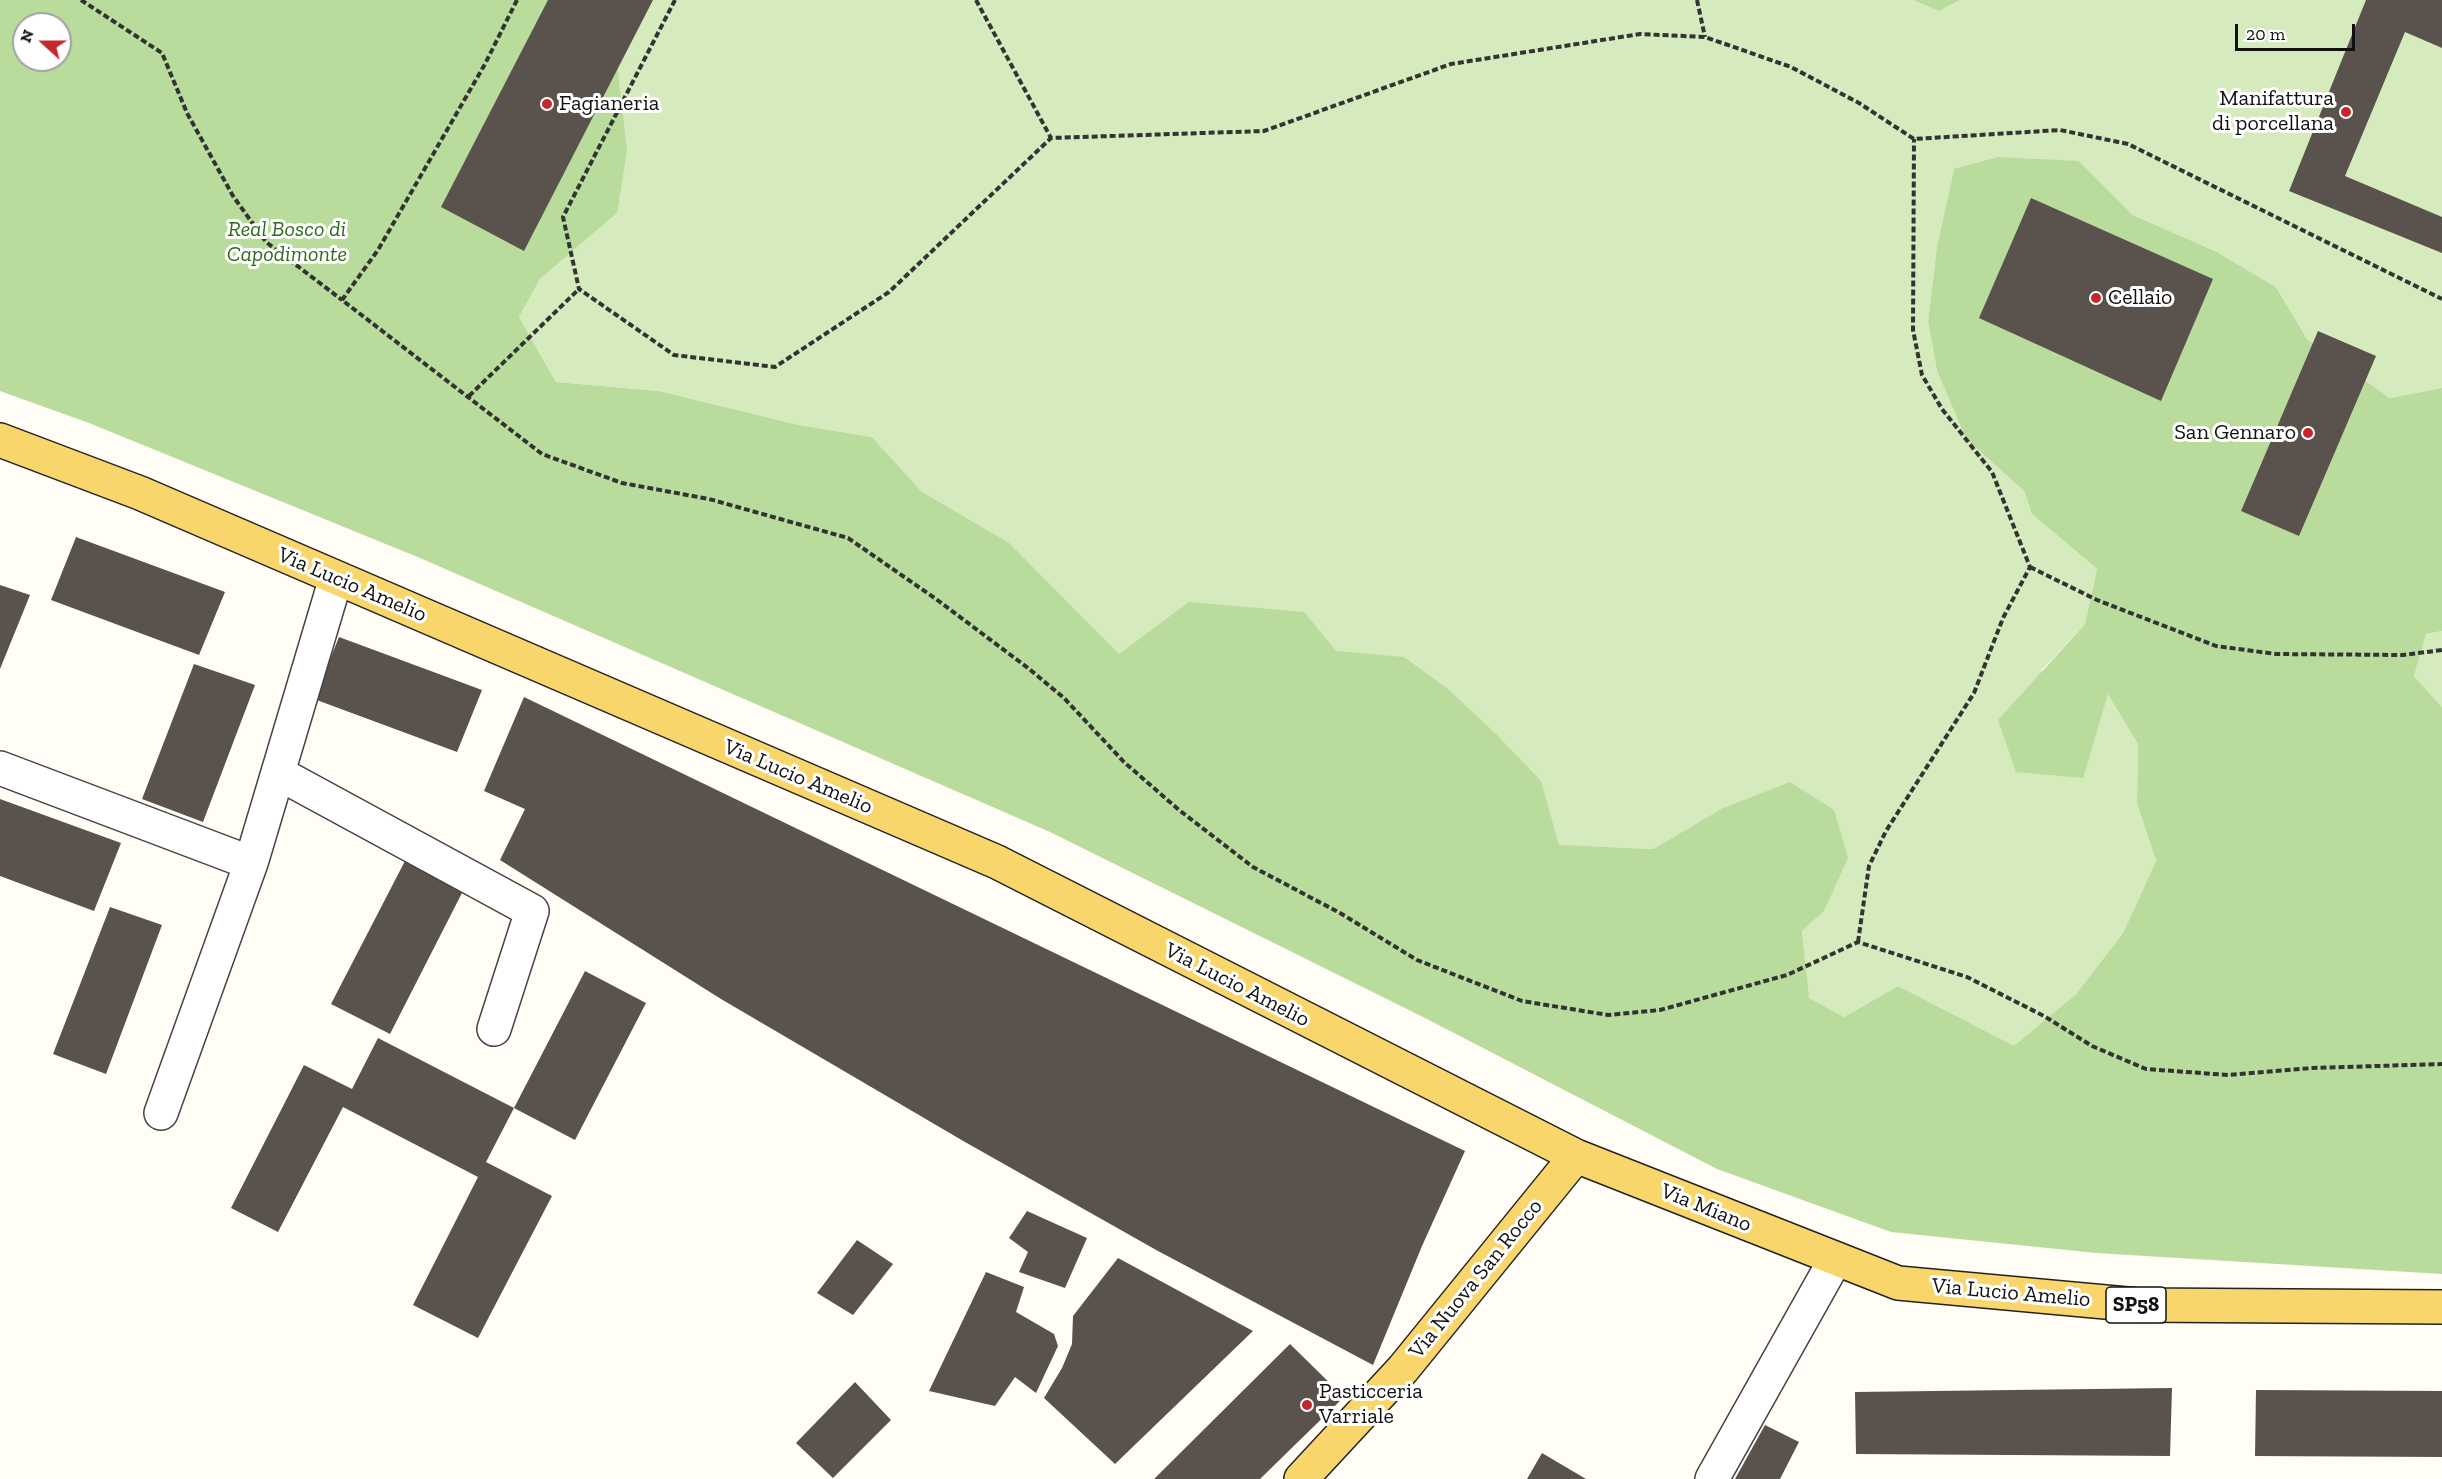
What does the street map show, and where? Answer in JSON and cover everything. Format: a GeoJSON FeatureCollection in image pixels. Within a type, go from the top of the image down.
{"type":"FeatureCollection","features":[{"type":"Feature","properties":{"kind":"main road","name":"Via Lucio Amelio"},"geometry":{"type":"LineString","coordinates":[[0,440],[140,493],[997,862],[1576,1156]]}},
{"type":"Feature","properties":{"kind":"main road","name":"Via Miano"},"geometry":{"type":"LineString","coordinates":[[1576,1156],[1835,1260]]}},
{"type":"Feature","properties":{"kind":"main road","name":"Via Nuova San Rocco"},"geometry":{"type":"LineString","coordinates":[[1301,1479],[1403,1369],[1576,1156]]}},
{"type":"Feature","properties":{"kind":"main road","name":"Via Lucio Amelio"},"geometry":{"type":"LineString","coordinates":[[1835,1260],[1898,1283],[2138,1305],[2442,1306]]}},
{"type":"Feature","properties":{"kind":"street"},"geometry":{"type":"LineString","coordinates":[[161,1113],[251,863],[336,578]]}},
{"type":"Feature","properties":{"kind":"street"},"geometry":{"type":"LineString","coordinates":[[0,768],[251,863]]}},
{"type":"Feature","properties":{"kind":"street"},"geometry":{"type":"LineString","coordinates":[[278,773],[532,911],[494,1029]]}},
{"type":"Feature","properties":{"kind":"street"},"geometry":{"type":"LineString","coordinates":[[1712,1479],[1835,1260]]}},
{"type":"Feature","properties":{"kind":"path"},"geometry":{"type":"LineString","coordinates":[[81,0],[162,53],[187,113],[233,196],[266,242],[542,454],[622,483],[709,499],[848,538],[936,599],[1028,668],[1064,698],[1124,762],[1179,810],[1253,867],[1340,913],[1417,960],[1522,1001],[1608,1015],[1660,1010],[1787,975],[1858,942],[1966,977],[2044,1016],[2092,1046],[2146,1069],[2228,1075],[2313,1068],[2442,1064]]}},
{"type":"Feature","properties":{"kind":"path"},"geometry":{"type":"LineString","coordinates":[[342,300],[378,250],[485,64],[517,0]]}},
{"type":"Feature","properties":{"kind":"path"},"geometry":{"type":"LineString","coordinates":[[675,0],[563,218],[579,289],[674,355],[775,367],[889,292],[1051,138],[1264,131],[1451,64],[1640,34],[1705,37],[1791,67],[1859,103],[1914,139],[2060,130],[2128,144],[2442,299]]}},
{"type":"Feature","properties":{"kind":"path"},"geometry":{"type":"LineString","coordinates":[[976,0],[1051,138]]}},
{"type":"Feature","properties":{"kind":"path"},"geometry":{"type":"LineString","coordinates":[[1697,0],[1705,37]]}},
{"type":"Feature","properties":{"kind":"path"},"geometry":{"type":"LineString","coordinates":[[1914,139],[1913,330],[1922,375],[1942,409],[1992,472],[2030,567],[2097,600],[2216,646],[2276,654],[2403,655],[2442,650]]}},
{"type":"Feature","properties":{"kind":"path"},"geometry":{"type":"LineString","coordinates":[[469,396],[579,289]]}},
{"type":"Feature","properties":{"kind":"path"},"geometry":{"type":"LineString","coordinates":[[1858,942],[1869,866],[1886,831],[1974,693],[2003,618],[2030,567]]}},
{"type":"Feature","properties":{"kind":"green space","name":"Real Bosco di Capodimonte"},"geometry":{"type":"Polygon","coordinates":[[[0,0],[613,0],[612,20],[627,151],[617,213],[540,279],[519,317],[556,382],[659,391],[799,425],[872,437],[922,492],[1009,543],[1119,654],[1189,602],[1304,612],[1336,651],[1404,657],[1448,689],[1541,781],[1559,845],[1653,849],[1721,809],[1790,782],[1834,810],[1848,858],[1824,911],[1802,931],[1809,998],[1844,1017],[1898,986],[2014,1046],[2076,994],[2123,933],[2156,861],[2137,804],[2138,744],[2108,694],[2083,778],[2016,772],[1998,720],[2085,624],[2097,569],[2032,514],[2024,491],[1966,439],[1937,371],[1928,322],[1937,246],[1954,169],[1998,157],[2079,161],[2133,215],[2215,251],[2276,287],[2307,339],[2390,398],[2442,388],[2442,631],[2426,634],[2414,676],[2442,707],[2442,1274],[2096,1253],[1891,1232],[1717,1169],[1423,1017],[1050,832],[420,558],[89,423],[0,391],[0,0]]]}},
{"type":"Feature","properties":{"kind":"green space"},"geometry":{"type":"Polygon","coordinates":[[[613,0],[1913,0],[1939,11],[1960,0],[2442,0],[2442,388],[2390,398],[2307,339],[2276,287],[2215,251],[2133,215],[2079,161],[1954,169],[1937,246],[1928,322],[1937,371],[1966,439],[2024,491],[2032,514],[2097,569],[2085,624],[2041,671],[2108,693],[2138,744],[2137,804],[2156,861],[2123,933],[2076,994],[2014,1047],[1898,986],[1844,1017],[1808,998],[1802,931],[1824,911],[1721,809],[1653,849],[1607,847],[1416,952],[922,492],[872,437],[799,425],[659,391],[556,382],[519,317],[540,279],[617,213],[613,0]]]}},
{"type":"Feature","properties":{"kind":"green space"},"geometry":{"type":"Polygon","coordinates":[[[1913,0],[1960,0],[1939,11],[1913,0]]]}},
{"type":"Feature","properties":{"kind":"green space"},"geometry":{"type":"Polygon","coordinates":[[[2442,631],[2442,707],[2414,676],[2426,634],[2442,631]]]}},
{"type":"Feature","properties":{"kind":"building","name":"Fagianeria"},"geometry":{"type":"Polygon","coordinates":[[[548,0],[653,0],[524,251],[441,207],[548,0]]]}},
{"type":"Feature","properties":{"kind":"building","name":"Manifattura di porcellana"},"geometry":{"type":"Polygon","coordinates":[[[2366,0],[2442,0],[2442,48],[2405,32],[2345,176],[2442,217],[2442,253],[2289,191],[2366,0]]]}},
{"type":"Feature","properties":{"kind":"building","name":"Cellaio"},"geometry":{"type":"Polygon","coordinates":[[[2031,198],[2213,279],[2161,401],[1979,318],[2031,198]]]}},
{"type":"Feature","properties":{"kind":"building","name":"San Gennaro"},"geometry":{"type":"Polygon","coordinates":[[[2318,331],[2376,356],[2299,536],[2241,511],[2318,331]]]}},
{"type":"Feature","properties":{"kind":"building"},"geometry":{"type":"Polygon","coordinates":[[[76,537],[225,592],[199,655],[51,600],[76,537]]]}},
{"type":"Feature","properties":{"kind":"building"},"geometry":{"type":"Polygon","coordinates":[[[0,585],[30,595],[0,669],[0,585]]]}},
{"type":"Feature","properties":{"kind":"building"},"geometry":{"type":"Polygon","coordinates":[[[339,637],[482,690],[457,752],[314,699],[339,637]]]}},
{"type":"Feature","properties":{"kind":"building"},"geometry":{"type":"Polygon","coordinates":[[[194,664],[255,685],[203,822],[142,799],[194,664]]]}},
{"type":"Feature","properties":{"kind":"building"},"geometry":{"type":"Polygon","coordinates":[[[524,697],[1465,1151],[1422,1246],[1373,1365],[1158,1251],[965,1142],[721,999],[500,860],[525,809],[484,791],[524,697]]]}},
{"type":"Feature","properties":{"kind":"building"},"geometry":{"type":"Polygon","coordinates":[[[0,799],[121,843],[94,911],[0,876],[0,799]]]}},
{"type":"Feature","properties":{"kind":"building"},"geometry":{"type":"Polygon","coordinates":[[[406,859],[464,889],[390,1034],[331,1004],[406,859]]]}},
{"type":"Feature","properties":{"kind":"building"},"geometry":{"type":"Polygon","coordinates":[[[110,907],[162,925],[106,1074],[53,1054],[110,907]]]}},
{"type":"Feature","properties":{"kind":"building"},"geometry":{"type":"Polygon","coordinates":[[[585,971],[646,1003],[575,1140],[514,1108],[585,971]]]}},
{"type":"Feature","properties":{"kind":"building"},"geometry":{"type":"Polygon","coordinates":[[[378,1038],[514,1108],[486,1162],[552,1196],[478,1338],[413,1305],[478,1177],[343,1107],[278,1232],[231,1208],[304,1065],[352,1089],[378,1038]]]}},
{"type":"Feature","properties":{"kind":"building"},"geometry":{"type":"Polygon","coordinates":[[[1027,1211],[1087,1238],[1065,1288],[1019,1272],[1028,1252],[1009,1238],[1027,1211]]]}},
{"type":"Feature","properties":{"kind":"building"},"geometry":{"type":"Polygon","coordinates":[[[857,1240],[893,1264],[853,1315],[817,1293],[857,1240]]]}},
{"type":"Feature","properties":{"kind":"building"},"geometry":{"type":"Polygon","coordinates":[[[1118,1258],[1253,1331],[1115,1464],[1044,1398],[1062,1368],[1072,1344],[1073,1316],[1118,1258]]]}},
{"type":"Feature","properties":{"kind":"building"},"geometry":{"type":"Polygon","coordinates":[[[986,1272],[1024,1287],[1016,1312],[1054,1334],[1058,1346],[1036,1393],[1015,1377],[995,1406],[929,1391],[986,1272]]]}},
{"type":"Feature","properties":{"kind":"building"},"geometry":{"type":"Polygon","coordinates":[[[1290,1344],[1344,1397],[1260,1479],[1154,1479],[1290,1344]]]}},
{"type":"Feature","properties":{"kind":"building"},"geometry":{"type":"Polygon","coordinates":[[[855,1382],[891,1420],[833,1478],[796,1443],[855,1382]]]}},
{"type":"Feature","properties":{"kind":"building"},"geometry":{"type":"Polygon","coordinates":[[[2172,1388],[2170,1456],[1856,1454],[1855,1392],[2172,1388]]]}},
{"type":"Feature","properties":{"kind":"building"},"geometry":{"type":"Polygon","coordinates":[[[2256,1390],[2442,1391],[2442,1457],[2255,1456],[2256,1390]]]}},
{"type":"Feature","properties":{"kind":"building"},"geometry":{"type":"Polygon","coordinates":[[[1765,1425],[1799,1442],[1780,1479],[1735,1479],[1765,1425]]]}},
{"type":"Feature","properties":{"kind":"building"},"geometry":{"type":"Polygon","coordinates":[[[1542,1453],[1586,1479],[1527,1479],[1542,1453]]]}},
{"type":"Feature","properties":{"kind":"place","name":"Fagianeria"},"geometry":{"type":"Point","coordinates":[547,104]}},
{"type":"Feature","properties":{"kind":"place","name":"Manifattura di porcellana"},"geometry":{"type":"Point","coordinates":[2346,112]}},
{"type":"Feature","properties":{"kind":"place","name":"Cellaio"},"geometry":{"type":"Point","coordinates":[2096,298]}},
{"type":"Feature","properties":{"kind":"place","name":"San Gennaro"},"geometry":{"type":"Point","coordinates":[2308,433]}},
{"type":"Feature","properties":{"kind":"place","name":"Pasticceria Varriale"},"geometry":{"type":"Point","coordinates":[1307,1405]}}]}
